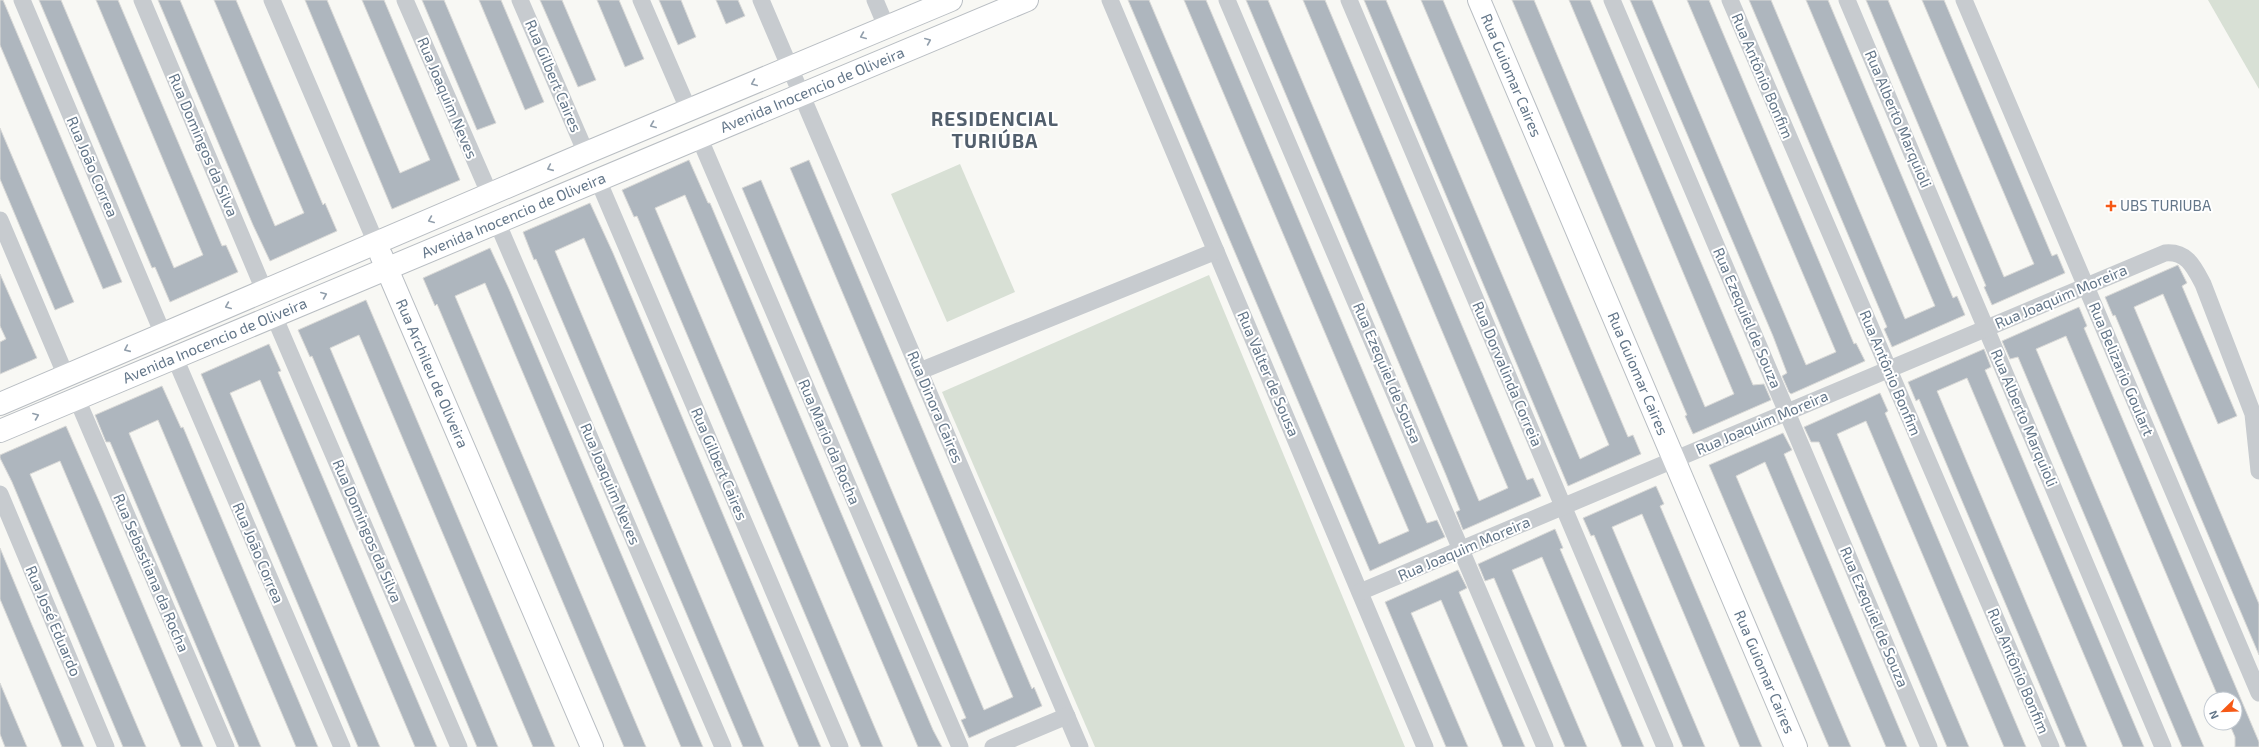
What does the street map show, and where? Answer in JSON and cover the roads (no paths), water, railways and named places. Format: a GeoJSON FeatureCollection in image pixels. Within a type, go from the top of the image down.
{"type":"FeatureCollection","features":[{"type":"Feature","properties":{"kind":"street","name":"Rua João Correa"},"geometry":{"type":"LineString","coordinates":[[22,0],[163,334]]}},
{"type":"Feature","properties":{"kind":"street","name":"Rua Domingos da Silva"},"geometry":{"type":"LineString","coordinates":[[142,0],[264,290]]}},
{"type":"Feature","properties":{"kind":"street","name":"Rua Archileu de Oliveira"},"geometry":{"type":"LineString","coordinates":[[272,0],[592,747]]}},
{"type":"Feature","properties":{"kind":"street","name":"Rua Joaquim Neves"},"geometry":{"type":"LineString","coordinates":[[405,0],[490,196]]}},
{"type":"Feature","properties":{"kind":"street","name":"Rua Gilbert Caires"},"geometry":{"type":"LineString","coordinates":[[520,0],[586,153]]}},
{"type":"Feature","properties":{"kind":"street"},"geometry":{"type":"LineString","coordinates":[[641,0],[689,111]]}},
{"type":"Feature","properties":{"kind":"street","name":"Rua Dinora Caires"},"geometry":{"type":"LineString","coordinates":[[761,0],[1080,747]]}},
{"type":"Feature","properties":{"kind":"street"},"geometry":{"type":"LineString","coordinates":[[875,0],[886,26]]}},
{"type":"Feature","properties":{"kind":"street","name":"Avenida Inocencio de Oliveira"},"geometry":{"type":"LineString","coordinates":[[0,404],[264,290],[490,196],[586,153],[951,0]]}},
{"type":"Feature","properties":{"kind":"street","name":"Avenida Inocencio de Oliveira"},"geometry":{"type":"LineString","coordinates":[[0,431],[1027,0]]}},
{"type":"Feature","properties":{"kind":"street","name":"Rua Valter de Sousa"},"geometry":{"type":"LineString","coordinates":[[1110,0],[1425,747]]}},
{"type":"Feature","properties":{"kind":"street","name":"Rua Ezequiel de Sousa"},"geometry":{"type":"LineString","coordinates":[[1227,0],[1545,747]]}},
{"type":"Feature","properties":{"kind":"street","name":"Rua Dorvalinda Correia"},"geometry":{"type":"LineString","coordinates":[[1349,0],[1666,747]]}},
{"type":"Feature","properties":{"kind":"street","name":"Rua Guiomar Caires"},"geometry":{"type":"LineString","coordinates":[[1479,0],[1796,747]]}},
{"type":"Feature","properties":{"kind":"street","name":"Rua Ezequiel de Souza"},"geometry":{"type":"LineString","coordinates":[[1612,0],[1929,747]]}},
{"type":"Feature","properties":{"kind":"street","name":"Rua Antônio Bonfim"},"geometry":{"type":"LineString","coordinates":[[1730,0],[2050,747]]}},
{"type":"Feature","properties":{"kind":"street","name":"Rua Alberto Marquioli"},"geometry":{"type":"LineString","coordinates":[[1847,0],[2163,747]]}},
{"type":"Feature","properties":{"kind":"street","name":"Rua Belizario Goulart"},"geometry":{"type":"LineString","coordinates":[[1964,0],[2259,693]]}},
{"type":"Feature","properties":{"kind":"street","name":"Rua Mario da Rocha"},"geometry":{"type":"LineString","coordinates":[[699,137],[960,747]]}},
{"type":"Feature","properties":{"kind":"street","name":"Rua Gilbert Caires"},"geometry":{"type":"LineString","coordinates":[[598,180],[840,747]]}},
{"type":"Feature","properties":{"kind":"street"},"geometry":{"type":"LineString","coordinates":[[0,220],[66,376]]}},
{"type":"Feature","properties":{"kind":"street","name":"Rua Joaquim Neves"},"geometry":{"type":"LineString","coordinates":[[497,222],[723,747]]}},
{"type":"Feature","properties":{"kind":"street"},"geometry":{"type":"LineString","coordinates":[[920,371],[1216,251]]}},
{"type":"Feature","properties":{"kind":"street","name":"Rua Joaquim Moreira"},"geometry":{"type":"LineString","coordinates":[[1360,592],[2086,286],[2165,253],[2172,252],[2184,256],[2192,264],[2203,284],[2254,414],[2259,471]]}},
{"type":"Feature","properties":{"kind":"street","name":"Rua Domingos da Silva"},"geometry":{"type":"LineString","coordinates":[[274,316],[459,747]]}},
{"type":"Feature","properties":{"kind":"street","name":"Rua João Correa"},"geometry":{"type":"LineString","coordinates":[[175,358],[342,747]]}},
{"type":"Feature","properties":{"kind":"street","name":"Rua Sebastiana da Rocha"},"geometry":{"type":"LineString","coordinates":[[77,399],[226,747]]}},
{"type":"Feature","properties":{"kind":"street","name":"Rua José Eduardo"},"geometry":{"type":"LineString","coordinates":[[0,494],[106,747]]}},
{"type":"Feature","properties":{"kind":"street"},"geometry":{"type":"LineString","coordinates":[[993,747],[1067,716]]}},
{"type":"Feature","properties":{"kind":"place","name":"UBS TURIUBA"},"geometry":{"type":"Point","coordinates":[2111,206]}},
{"type":"Feature","properties":{"kind":"district","name":"RESIDENCIAL TURIÚBA"},"geometry":{"type":"Point","coordinates":[995,130]}}]}
